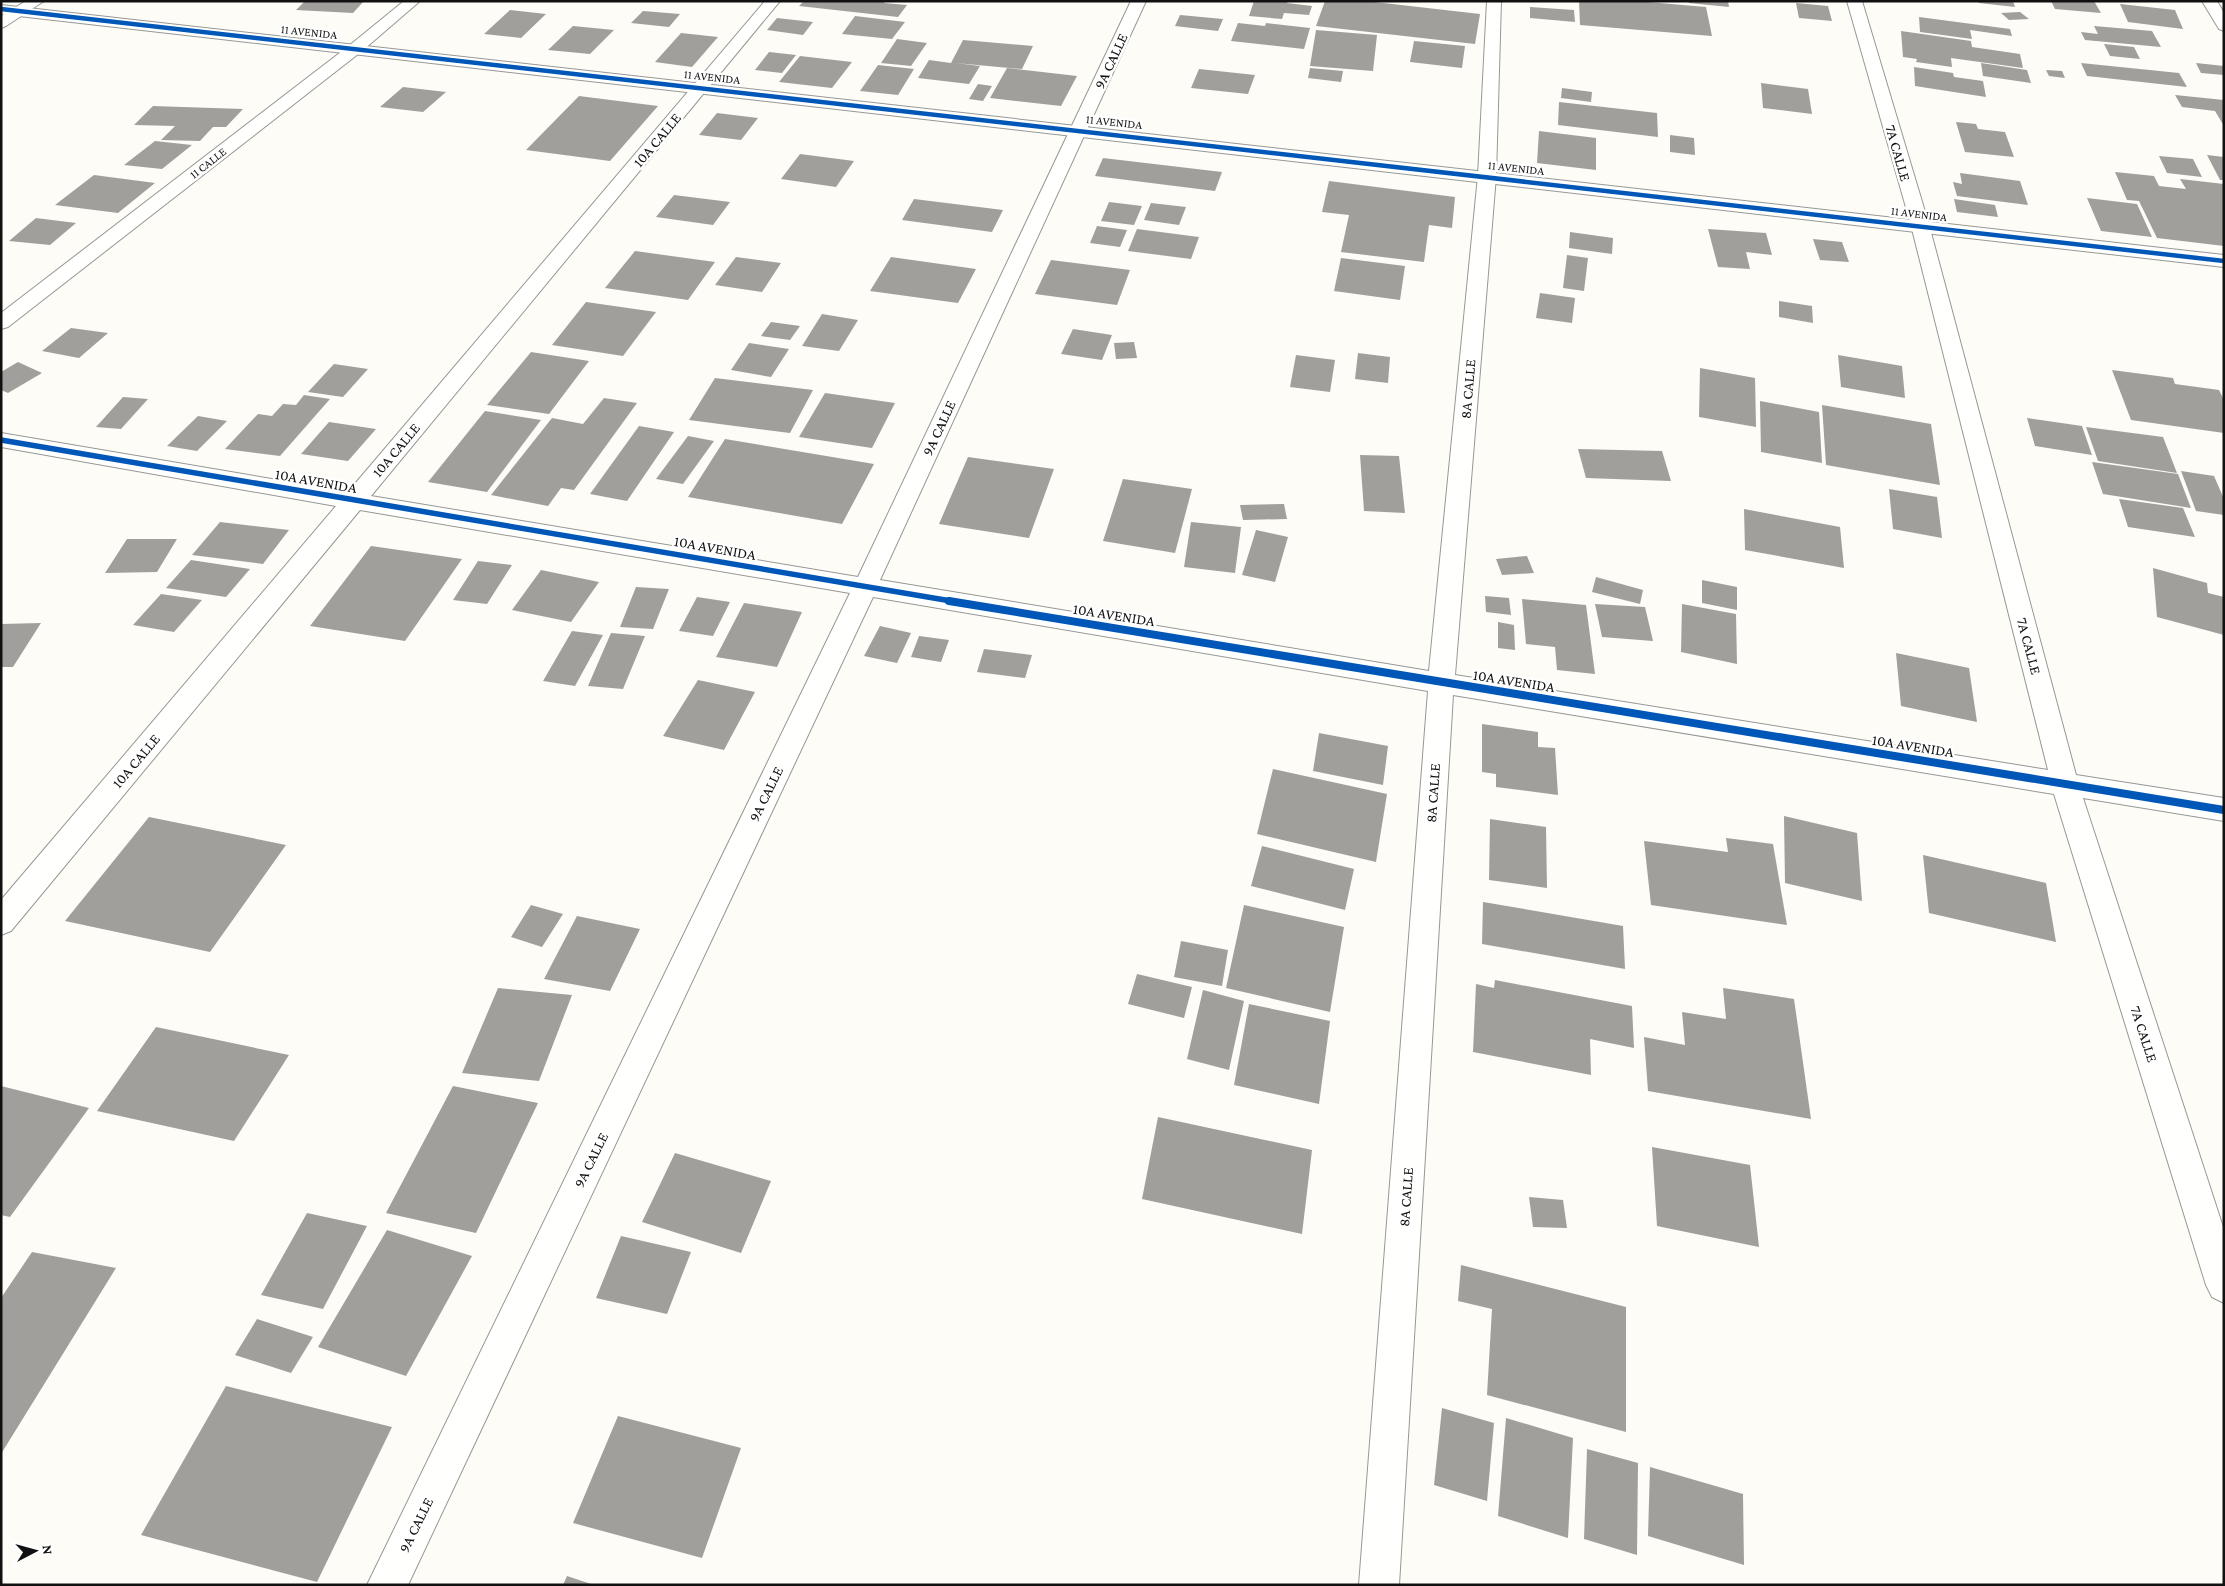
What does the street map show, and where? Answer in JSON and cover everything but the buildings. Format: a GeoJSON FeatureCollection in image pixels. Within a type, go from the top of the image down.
{"type":"FeatureCollection","features":[{"type":"Feature","properties":{"kind":"street"},"geometry":{"type":"LineString","coordinates":[[1,23],[37,1]]}},
{"type":"Feature","properties":{"kind":"street","name":"11 CALLE"},"geometry":{"type":"LineString","coordinates":[[1,323],[356,48],[413,1]]}},
{"type":"Feature","properties":{"kind":"street","name":"10A CALLE"},"geometry":{"type":"LineString","coordinates":[[1,922],[773,1]]}},
{"type":"Feature","properties":{"kind":"street","name":"9A CALLE"},"geometry":{"type":"LineString","coordinates":[[387,1585],[865,587],[1139,1]]}},
{"type":"Feature","properties":{"kind":"street","name":"8A CALLE"},"geometry":{"type":"LineString","coordinates":[[1379,1585],[1441,683],[1487,176],[1494,1]]}},
{"type":"Feature","properties":{"kind":"street","name":"7A CALLE"},"geometry":{"type":"LineString","coordinates":[[1854,1],[1920,225],[2064,784],[2224,1285]]}},
{"type":"Feature","properties":{"kind":"street"},"geometry":{"type":"LineString","coordinates":[[2209,1],[2224,26]]}},
{"type":"Feature","properties":{"kind":"street","name":"11 AVENIDA"},"geometry":{"type":"LineString","coordinates":[[1,9],[1920,225],[2224,261]]}},
{"type":"Feature","properties":{"kind":"street","name":"10A AVENIDA"},"geometry":{"type":"LineString","coordinates":[[1,440],[353,501],[1441,683],[2224,810]]}},
{"type":"Feature","properties":{"kind":"cycle path"},"geometry":{"type":"LineString","coordinates":[[1,9],[2224,261]]}},
{"type":"Feature","properties":{"kind":"cycle path"},"geometry":{"type":"LineString","coordinates":[[1,440],[353,501],[1441,683],[2224,810]]}}]}
